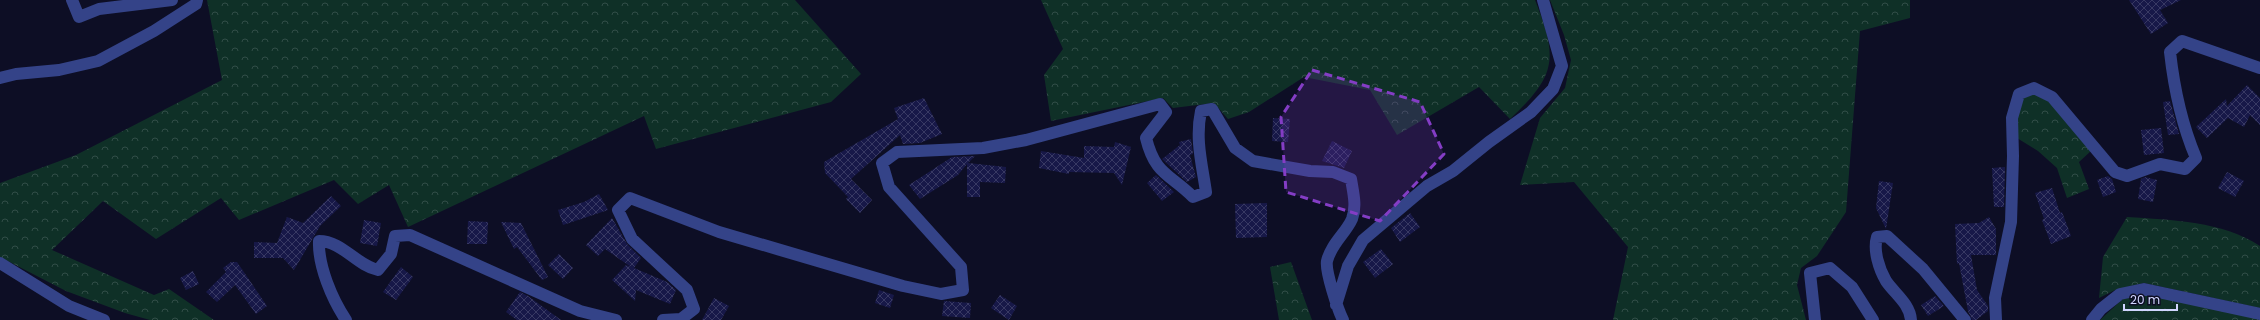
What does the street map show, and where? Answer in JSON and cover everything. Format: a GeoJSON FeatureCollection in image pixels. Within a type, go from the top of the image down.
{"type":"FeatureCollection","features":[{"type":"Feature","properties":{"kind":"street"},"geometry":{"type":"LineString","coordinates":[[72,0],[79,17],[99,9],[172,0]]}},
{"type":"Feature","properties":{"kind":"street"},"geometry":{"type":"LineString","coordinates":[[0,78],[16,74],[59,70],[98,61],[154,31],[196,4],[197,0]]}},
{"type":"Feature","properties":{"kind":"street"},"geometry":{"type":"LineString","coordinates":[[1336,305],[1348,266],[1363,240],[1427,186],[1453,171],[1489,142],[1531,112],[1553,89],[1562,66],[1543,0]]}},
{"type":"Feature","properties":{"kind":"street"},"geometry":{"type":"LineString","coordinates":[[1996,320],[1995,298],[2011,222],[2013,156],[2012,118],[2020,94],[2034,88],[2052,97],[2103,160],[2115,172],[2127,176],[2160,164],[2185,169],[2196,158],[2190,142],[2172,72],[2170,52],[2182,41],[2260,68]]}},
{"type":"Feature","properties":{"kind":"street"},"geometry":{"type":"LineString","coordinates":[[663,320],[681,319],[694,309],[687,290],[632,239],[618,210],[630,198],[712,230],[756,244],[902,286],[941,294],[963,290],[961,267],[889,187],[882,162],[897,152],[983,148],[1026,140],[1160,104],[1166,112],[1146,138],[1149,149],[1154,162],[1165,176],[1181,184],[1193,197],[1206,192],[1198,149],[1197,128],[1201,111],[1212,109],[1235,148],[1253,161],[1310,171],[1333,172],[1351,179],[1355,199],[1352,219],[1337,239],[1327,262],[1336,305],[1343,320]]}},
{"type":"Feature","properties":{"kind":"street"},"geometry":{"type":"LineString","coordinates":[[346,320],[339,309],[318,253],[319,241],[330,241],[367,268],[378,270],[391,254],[394,236],[410,235],[580,311],[616,320]]}},
{"type":"Feature","properties":{"kind":"street"},"geometry":{"type":"LineString","coordinates":[[1912,320],[1903,300],[1886,281],[1874,248],[1876,236],[1887,236],[1905,250],[1965,320]]}},
{"type":"Feature","properties":{"kind":"street"},"geometry":{"type":"LineString","coordinates":[[0,264],[69,306],[104,320]]}},
{"type":"Feature","properties":{"kind":"street"},"geometry":{"type":"LineString","coordinates":[[1814,320],[1810,273],[1830,268],[1852,288],[1873,320]]}},
{"type":"Feature","properties":{"kind":"street"},"geometry":{"type":"LineString","coordinates":[[2092,320],[2101,309],[2120,294],[2144,289],[2260,314]]}},
{"type":"Feature","properties":{"kind":"highlighted area"},"geometry":{"type":"Polygon","coordinates":[[[1312,70],[1420,102],[1444,154],[1380,221],[1286,192],[1281,117],[1312,70]]]}},
{"type":"Feature","properties":{"kind":"green space"},"geometry":{"type":"Polygon","coordinates":[[[207,0],[795,0],[861,74],[831,102],[656,149],[644,116],[408,227],[389,185],[358,204],[334,180],[239,220],[221,198],[156,239],[103,201],[52,250],[154,295],[169,289],[214,320],[150,320],[125,313],[66,291],[0,257],[0,183],[76,155],[222,80],[207,0]]]}},
{"type":"Feature","properties":{"kind":"green space"},"geometry":{"type":"Polygon","coordinates":[[[1041,0],[1535,0],[1547,37],[1550,52],[1549,65],[1545,77],[1537,90],[1526,104],[1510,119],[1479,87],[1397,135],[1370,90],[1304,77],[1249,112],[1228,119],[1214,103],[1173,108],[1163,98],[1051,121],[1044,75],[1063,49],[1041,0]]]}},
{"type":"Feature","properties":{"kind":"green space"},"geometry":{"type":"Polygon","coordinates":[[[1550,0],[1910,0],[1910,18],[1860,31],[1846,212],[1817,256],[1801,268],[1797,285],[1806,320],[1613,320],[1628,247],[1574,182],[1520,185],[1540,118],[1565,88],[1571,60],[1564,35],[1550,0]]]}},
{"type":"Feature","properties":{"kind":"green space"},"geometry":{"type":"Polygon","coordinates":[[[2035,93],[2051,100],[2092,150],[2079,162],[2089,189],[2067,198],[2057,168],[2038,151],[2017,138],[2016,118],[2023,97],[2035,93]]]}},
{"type":"Feature","properties":{"kind":"green space"},"geometry":{"type":"Polygon","coordinates":[[[2127,217],[2196,223],[2230,231],[2260,246],[2260,308],[2144,283],[2115,290],[2099,298],[2103,257],[2127,217]]]}},
{"type":"Feature","properties":{"kind":"green space"},"geometry":{"type":"Polygon","coordinates":[[[1291,262],[1312,320],[1279,320],[1270,267],[1291,262]]]}},
{"type":"Feature","properties":{"kind":"green space"},"geometry":{"type":"Polygon","coordinates":[[[2147,293],[2260,317],[2260,320],[2100,320],[2126,296],[2147,293]]]}},
{"type":"Feature","properties":{"kind":"building"},"geometry":{"type":"Polygon","coordinates":[[[2129,0],[2181,0],[2160,10],[2168,23],[2151,34],[2129,0]]]}},
{"type":"Feature","properties":{"kind":"building"},"geometry":{"type":"Polygon","coordinates":[[[2247,85],[2260,98],[2260,125],[2250,115],[2244,127],[2228,118],[2207,138],[2196,127],[2226,99],[2227,106],[2247,85]]]}},
{"type":"Feature","properties":{"kind":"building"},"geometry":{"type":"Polygon","coordinates":[[[924,98],[942,134],[920,143],[903,144],[900,135],[851,179],[872,200],[860,213],[846,199],[848,197],[825,173],[824,162],[898,119],[894,108],[924,98]]]}},
{"type":"Feature","properties":{"kind":"building"},"geometry":{"type":"Polygon","coordinates":[[[2170,101],[2179,134],[2168,135],[2163,102],[2170,101]]]}},
{"type":"Feature","properties":{"kind":"building"},"geometry":{"type":"Polygon","coordinates":[[[1273,118],[1290,119],[1288,142],[1272,141],[1273,118]]]}},
{"type":"Feature","properties":{"kind":"building"},"geometry":{"type":"Polygon","coordinates":[[[2161,128],[2164,153],[2144,155],[2141,130],[2161,128]]]}},
{"type":"Feature","properties":{"kind":"building"},"geometry":{"type":"Polygon","coordinates":[[[1191,139],[1193,154],[1190,155],[1196,177],[1187,182],[1162,159],[1180,145],[1179,142],[1191,139]]]}},
{"type":"Feature","properties":{"kind":"building"},"geometry":{"type":"Polygon","coordinates":[[[1332,141],[1352,151],[1344,168],[1322,161],[1332,141]]]}},
{"type":"Feature","properties":{"kind":"building"},"geometry":{"type":"Polygon","coordinates":[[[1115,142],[1131,147],[1122,185],[1114,173],[1069,172],[1069,174],[1039,168],[1041,151],[1084,158],[1084,146],[1114,147],[1115,142]]]}},
{"type":"Feature","properties":{"kind":"building"},"geometry":{"type":"Polygon","coordinates":[[[975,156],[968,163],[1006,167],[1005,183],[980,182],[980,197],[967,197],[967,164],[958,175],[920,199],[909,185],[952,157],[975,156]]]}},
{"type":"Feature","properties":{"kind":"building"},"geometry":{"type":"Polygon","coordinates":[[[2005,167],[2004,207],[1994,207],[1992,168],[2005,167]]]}},
{"type":"Feature","properties":{"kind":"building"},"geometry":{"type":"Polygon","coordinates":[[[2227,172],[2244,181],[2235,197],[2218,188],[2227,172]]]}},
{"type":"Feature","properties":{"kind":"building"},"geometry":{"type":"Polygon","coordinates":[[[1156,175],[1174,192],[1162,201],[1147,183],[1156,175]]]}},
{"type":"Feature","properties":{"kind":"building"},"geometry":{"type":"Polygon","coordinates":[[[2108,176],[2112,179],[2116,192],[2103,197],[2097,180],[2108,176]]]}},
{"type":"Feature","properties":{"kind":"building"},"geometry":{"type":"Polygon","coordinates":[[[2145,177],[2157,180],[2153,202],[2138,199],[2141,179],[2145,177]]]}},
{"type":"Feature","properties":{"kind":"building"},"geometry":{"type":"Polygon","coordinates":[[[1879,181],[1893,183],[1886,229],[1876,208],[1879,181]]]}},
{"type":"Feature","properties":{"kind":"building"},"geometry":{"type":"Polygon","coordinates":[[[2052,188],[2060,213],[2062,212],[2071,236],[2051,244],[2042,220],[2044,219],[2035,193],[2052,188]]]}},
{"type":"Feature","properties":{"kind":"building"},"geometry":{"type":"Polygon","coordinates":[[[599,194],[608,210],[563,225],[558,210],[584,202],[599,194]]]}},
{"type":"Feature","properties":{"kind":"building"},"geometry":{"type":"Polygon","coordinates":[[[331,196],[341,206],[320,226],[294,270],[283,258],[254,258],[254,242],[277,243],[287,217],[303,223],[331,196]]]}},
{"type":"Feature","properties":{"kind":"building"},"geometry":{"type":"Polygon","coordinates":[[[1267,203],[1267,237],[1236,238],[1235,204],[1267,203]]]}},
{"type":"Feature","properties":{"kind":"building"},"geometry":{"type":"Polygon","coordinates":[[[1410,213],[1420,227],[1400,242],[1391,228],[1410,213]]]}},
{"type":"Feature","properties":{"kind":"building"},"geometry":{"type":"Polygon","coordinates":[[[1989,217],[1996,229],[1996,255],[1971,255],[1977,290],[1988,306],[1988,311],[1976,320],[1972,320],[1968,311],[1959,263],[1957,264],[1955,224],[1979,223],[1989,217]]]}},
{"type":"Feature","properties":{"kind":"building"},"geometry":{"type":"Polygon","coordinates":[[[612,218],[627,244],[641,258],[634,268],[667,282],[676,290],[670,304],[636,290],[635,301],[612,280],[626,265],[631,267],[605,249],[598,256],[586,245],[612,218]]]}},
{"type":"Feature","properties":{"kind":"building"},"geometry":{"type":"Polygon","coordinates":[[[364,220],[381,223],[377,246],[360,243],[364,220]]]}},
{"type":"Feature","properties":{"kind":"building"},"geometry":{"type":"Polygon","coordinates":[[[468,221],[488,222],[487,244],[467,244],[468,221]]]}},
{"type":"Feature","properties":{"kind":"building"},"geometry":{"type":"Polygon","coordinates":[[[501,222],[521,223],[548,277],[542,280],[517,247],[514,249],[501,222]]]}},
{"type":"Feature","properties":{"kind":"building"},"geometry":{"type":"Polygon","coordinates":[[[1381,249],[1393,264],[1375,278],[1363,262],[1381,249]]]}},
{"type":"Feature","properties":{"kind":"building"},"geometry":{"type":"Polygon","coordinates":[[[559,254],[573,268],[563,279],[548,265],[559,254]]]}},
{"type":"Feature","properties":{"kind":"building"},"geometry":{"type":"Polygon","coordinates":[[[231,262],[237,262],[267,306],[256,314],[235,285],[217,302],[206,292],[226,272],[223,268],[231,262]]]}},
{"type":"Feature","properties":{"kind":"building"},"geometry":{"type":"Polygon","coordinates":[[[401,267],[413,277],[396,300],[383,292],[401,267]]]}},
{"type":"Feature","properties":{"kind":"building"},"geometry":{"type":"Polygon","coordinates":[[[193,271],[199,284],[186,290],[180,278],[193,271]]]}},
{"type":"Feature","properties":{"kind":"building"},"geometry":{"type":"Polygon","coordinates":[[[879,290],[894,295],[890,308],[875,303],[879,290]]]}},
{"type":"Feature","properties":{"kind":"building"},"geometry":{"type":"Polygon","coordinates":[[[520,292],[528,296],[561,320],[517,320],[506,312],[520,292]]]}},
{"type":"Feature","properties":{"kind":"building"},"geometry":{"type":"Polygon","coordinates":[[[1000,295],[1017,306],[1009,320],[991,308],[1000,295]]]}},
{"type":"Feature","properties":{"kind":"building"},"geometry":{"type":"Polygon","coordinates":[[[1935,296],[1944,306],[1928,316],[1921,305],[1935,296]]]}},
{"type":"Feature","properties":{"kind":"building"},"geometry":{"type":"Polygon","coordinates":[[[714,298],[729,306],[721,320],[702,320],[714,298]]]}},
{"type":"Feature","properties":{"kind":"building"},"geometry":{"type":"Polygon","coordinates":[[[944,301],[971,303],[970,318],[942,316],[944,301]]]}}]}
